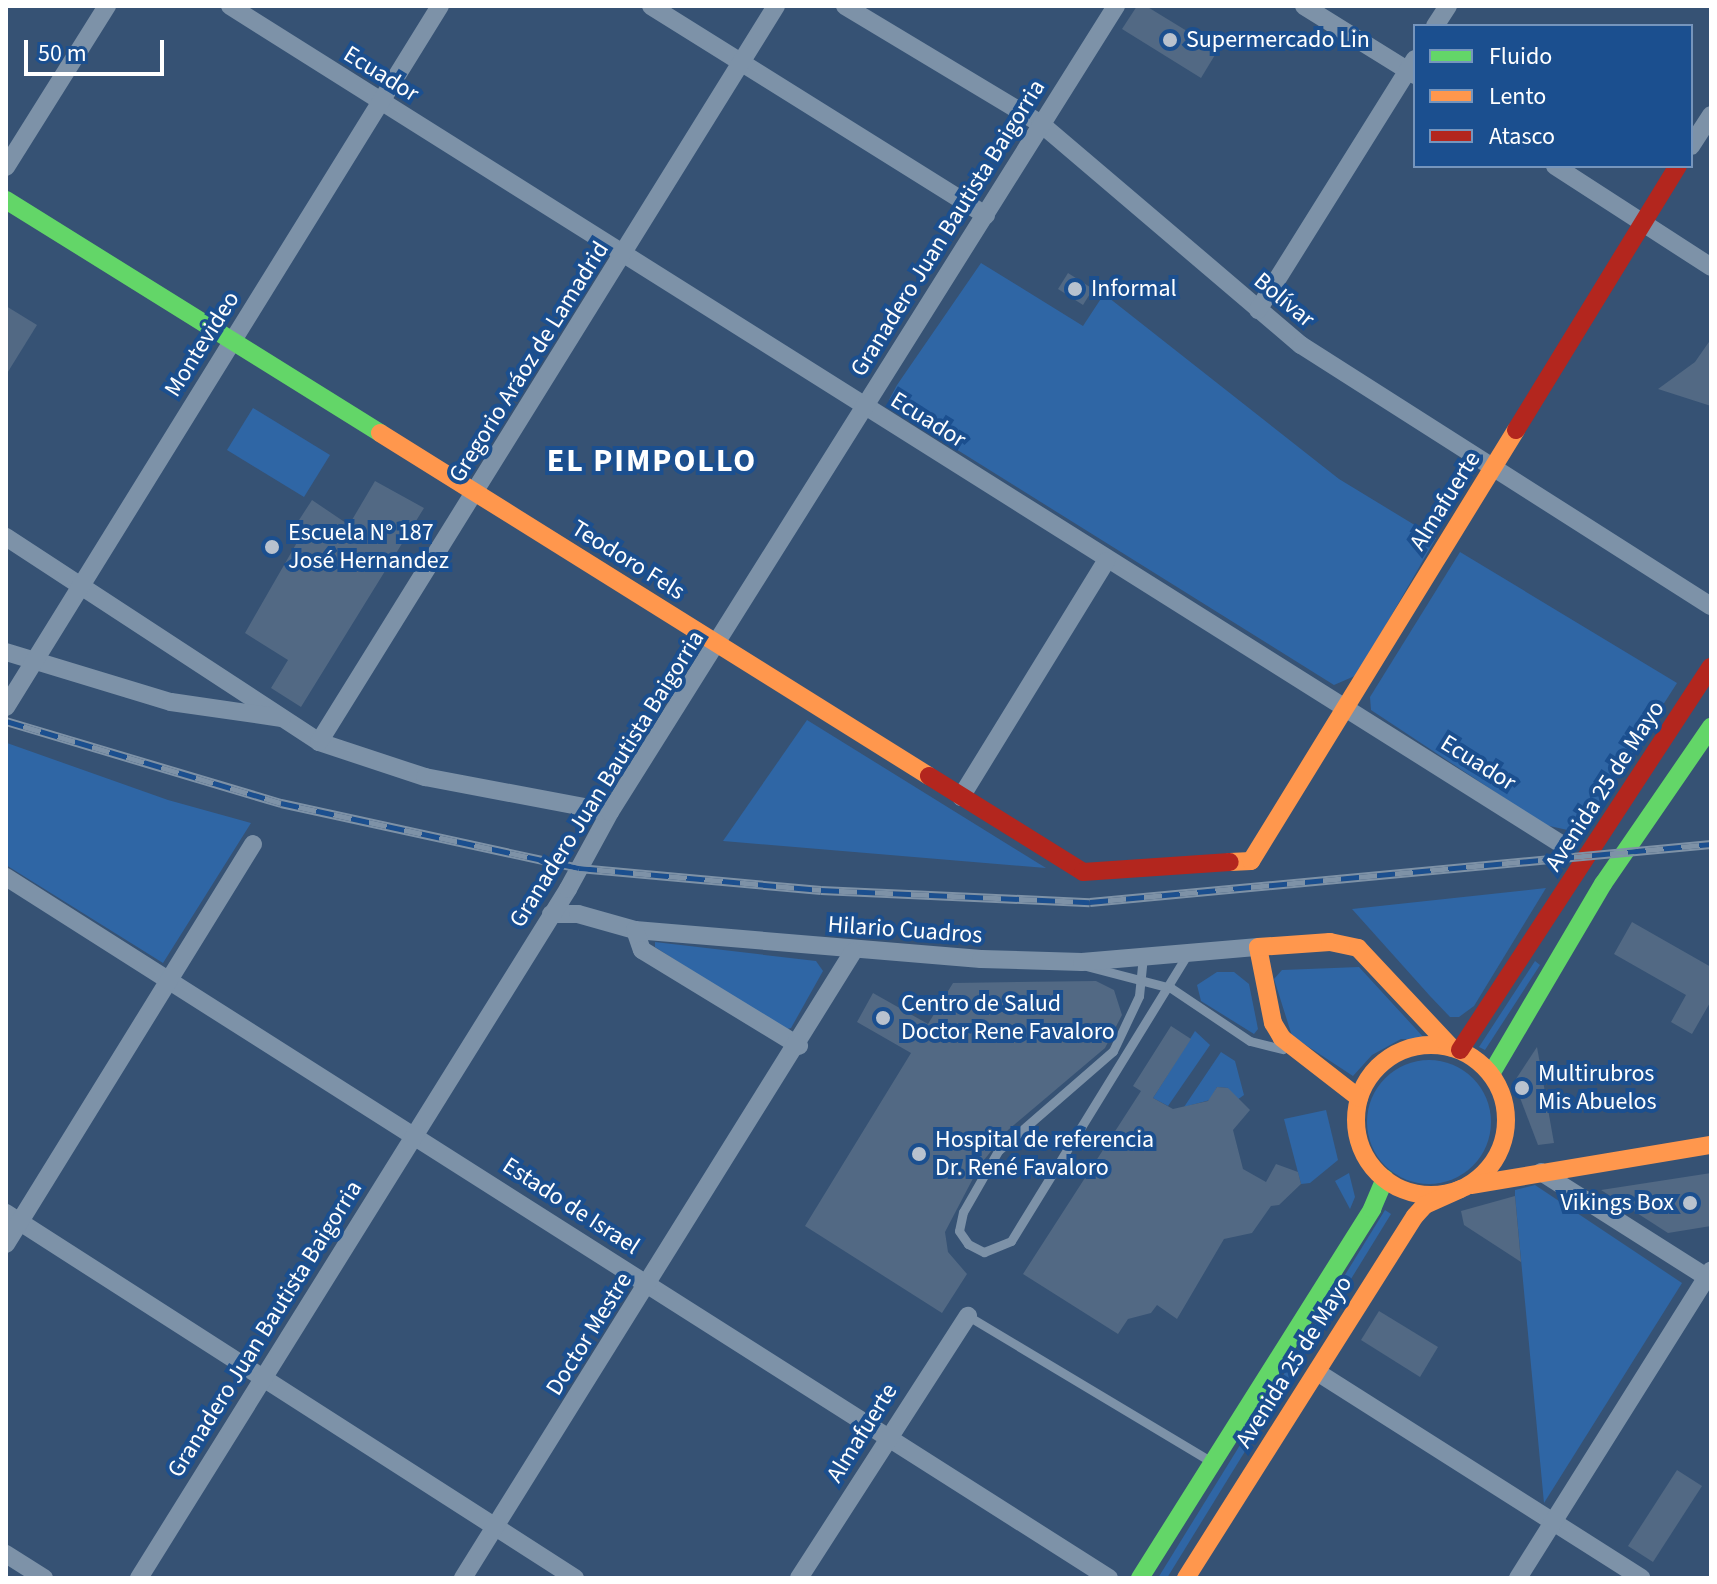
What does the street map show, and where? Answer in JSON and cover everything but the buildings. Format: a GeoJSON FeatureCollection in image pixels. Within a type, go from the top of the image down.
{"type":"FeatureCollection","features":[{"type":"Feature","properties":{"kind":"street"},"geometry":{"type":"LineString","coordinates":[[6,167],[107,6]]}},
{"type":"Feature","properties":{"kind":"street","name":"Ecuador"},"geometry":{"type":"LineString","coordinates":[[230,6],[1106,561],[1563,845]]}},
{"type":"Feature","properties":{"kind":"street","name":"Montevideo"},"geometry":{"type":"LineString","coordinates":[[6,707],[30,663],[440,6]]}},
{"type":"Feature","properties":{"kind":"street"},"geometry":{"type":"LineString","coordinates":[[651,6],[986,215]]}},
{"type":"Feature","properties":{"kind":"street","name":"Gregorio Aráoz de Lamadrid"},"geometry":{"type":"LineString","coordinates":[[319,742],[776,6]]}},
{"type":"Feature","properties":{"kind":"street","name":"Bolívar"},"geometry":{"type":"LineString","coordinates":[[845,6],[1040,123],[1301,345],[1711,606]]}},
{"type":"Feature","properties":{"kind":"street","name":"Granadero Juan Bautista Baigorria"},"geometry":{"type":"LineString","coordinates":[[139,1578],[551,914],[610,812],[719,645],[1040,123],[1116,6]]}},
{"type":"Feature","properties":{"kind":"street"},"geometry":{"type":"LineString","coordinates":[[1258,310],[1413,68],[1304,6]]}},
{"type":"Feature","properties":{"kind":"street"},"geometry":{"type":"LineString","coordinates":[[1436,24],[1448,6]]}},
{"type":"Feature","properties":{"kind":"street"},"geometry":{"type":"LineString","coordinates":[[1693,143],[1711,115]]}},
{"type":"Feature","properties":{"kind":"street"},"geometry":{"type":"LineString","coordinates":[[1558,168],[1711,267]]}},
{"type":"Feature","properties":{"kind":"street","name":"Almafuerte"},"geometry":{"type":"LineString","coordinates":[[1251,861],[1677,168]]}},
{"type":"Feature","properties":{"kind":"street","name":"Teodoro Fels"},"geometry":{"type":"LineString","coordinates":[[6,200],[1083,872],[1251,861]]}},
{"type":"Feature","properties":{"kind":"street"},"geometry":{"type":"LineString","coordinates":[[6,537],[319,742],[425,777],[610,812]]}},
{"type":"Feature","properties":{"kind":"street"},"geometry":{"type":"LineString","coordinates":[[961,797],[1106,561]]}},
{"type":"Feature","properties":{"kind":"street"},"geometry":{"type":"LineString","coordinates":[[6,652],[30,663],[171,702],[285,719]]}},
{"type":"Feature","properties":{"kind":"street","name":"Avenida 25 de Mayo"},"geometry":{"type":"LineString","coordinates":[[1456,1049],[1711,667]]}},
{"type":"Feature","properties":{"kind":"street"},"geometry":{"type":"LineString","coordinates":[[1491,1074],[1603,884],[1711,727]]}},
{"type":"Feature","properties":{"kind":"street"},"geometry":{"type":"LineString","coordinates":[[6,1244],[13,1217],[170,980],[253,844]]}},
{"type":"Feature","properties":{"kind":"street","name":"Estado de Israel"},"geometry":{"type":"LineString","coordinates":[[6,877],[1109,1578]]}},
{"type":"Feature","properties":{"kind":"street","name":"Hilario Cuadros"},"geometry":{"type":"LineString","coordinates":[[551,914],[578,914],[635,930],[853,952],[1075,962],[1330,942],[1358,948],[1456,1049]]}},
{"type":"Feature","properties":{"kind":"street"},"geometry":{"type":"LineString","coordinates":[[635,930],[642,950],[799,1046]]}},
{"type":"Feature","properties":{"kind":"street"},"geometry":{"type":"LineString","coordinates":[[1258,947],[1273,1023],[1295,1052],[1359,1098]]}},
{"type":"Feature","properties":{"kind":"street","name":"Doctor Mestre"},"geometry":{"type":"LineString","coordinates":[[463,1578],[799,1046],[853,952]]}},
{"type":"Feature","properties":{"kind":"street"},"geometry":{"type":"LineString","coordinates":[[1518,1578],[1710,1275],[1541,1171],[1521,1164],[1504,1140],[1506,1105],[1491,1074],[1456,1049],[1427,1045],[1392,1056],[1378,1067],[1359,1098],[1358,1137],[1365,1155],[1385,1179],[1421,1194],[1541,1171],[1711,1145]]}},
{"type":"Feature","properties":{"kind":"street","name":"Avenida 25 de Mayo"},"geometry":{"type":"LineString","coordinates":[[1186,1578],[1415,1216],[1425,1205],[1463,1188],[1488,1169],[1504,1140]]}},
{"type":"Feature","properties":{"kind":"street","name":"Avenida 25 de Mayo"},"geometry":{"type":"LineString","coordinates":[[1140,1578],[1385,1179]]}},
{"type":"Feature","properties":{"kind":"street"},"geometry":{"type":"LineString","coordinates":[[13,1217],[575,1578]]}},
{"type":"Feature","properties":{"kind":"street","name":"Almafuerte"},"geometry":{"type":"LineString","coordinates":[[799,1578],[887,1437],[968,1316]]}},
{"type":"Feature","properties":{"kind":"street"},"geometry":{"type":"LineString","coordinates":[[1317,1372],[1641,1578]]}},
{"type":"Feature","properties":{"kind":"street"},"geometry":{"type":"LineString","coordinates":[[6,1554],[44,1578]]}},
{"type":"Feature","properties":{"kind":"lane"},"geometry":{"type":"LineString","coordinates":[[1143,956],[1141,981],[1113,1051],[998,1151],[963,1212],[959,1231],[968,1244],[984,1252],[1011,1241],[1171,988],[1189,952]]}},
{"type":"Feature","properties":{"kind":"lane"},"geometry":{"type":"LineString","coordinates":[[1075,962],[1171,988],[1250,1041],[1295,1052]]}},
{"type":"Feature","properties":{"kind":"lane"},"geometry":{"type":"LineString","coordinates":[[968,1316],[1213,1463]]}},
{"type":"Feature","properties":{"kind":"shaded area"},"geometry":{"type":"Polygon","coordinates":[[[981,263],[1083,326],[1104,294],[1339,479],[1436,538],[1357,675],[1334,685],[895,411],[889,400],[897,385],[981,263]]]}},
{"type":"Feature","properties":{"kind":"shaded area"},"geometry":{"type":"Polygon","coordinates":[[[253,408],[330,455],[304,497],[227,450],[253,408]]]}},
{"type":"Feature","properties":{"kind":"shaded area"},"geometry":{"type":"Polygon","coordinates":[[[1460,552],[1677,683],[1581,833],[1545,825],[1371,710],[1370,697],[1460,552]]]}},
{"type":"Feature","properties":{"kind":"shaded area"},"geometry":{"type":"Polygon","coordinates":[[[807,720],[1046,868],[723,841],[807,720]]]}},
{"type":"Feature","properties":{"kind":"shaded area"},"geometry":{"type":"Polygon","coordinates":[[[7,743],[168,800],[251,823],[163,963],[6,865],[7,743]]]}},
{"type":"Feature","properties":{"kind":"shaded area"},"geometry":{"type":"Polygon","coordinates":[[[1546,888],[1474,1006],[1459,1017],[1450,1017],[1352,909],[1546,888]]]}},
{"type":"Feature","properties":{"kind":"shaded area"},"geometry":{"type":"Polygon","coordinates":[[[655,942],[816,961],[823,971],[791,1028],[784,1030],[655,947],[655,942]]]}},
{"type":"Feature","properties":{"kind":"shaded area"},"geometry":{"type":"Polygon","coordinates":[[[1535,961],[1540,965],[1485,1050],[1479,1047],[1535,961]]]}},
{"type":"Feature","properties":{"kind":"shaded area"},"geometry":{"type":"Polygon","coordinates":[[[1359,967],[1426,1040],[1401,1039],[1372,1055],[1353,1076],[1292,1036],[1274,979],[1282,970],[1359,967]]]}},
{"type":"Feature","properties":{"kind":"shaded area"},"geometry":{"type":"Polygon","coordinates":[[[1217,972],[1234,972],[1249,984],[1258,1029],[1254,1034],[1201,1001],[1197,985],[1217,972]]]}},
{"type":"Feature","properties":{"kind":"shaded area"},"geometry":{"type":"Polygon","coordinates":[[[1195,1031],[1210,1045],[1168,1106],[1153,1098],[1195,1031]]]}},
{"type":"Feature","properties":{"kind":"shaded area"},"geometry":{"type":"Polygon","coordinates":[[[1221,1052],[1235,1061],[1244,1095],[1230,1105],[1228,1088],[1217,1087],[1210,1100],[1184,1107],[1221,1052]]]}},
{"type":"Feature","properties":{"kind":"shaded area"},"geometry":{"type":"Polygon","coordinates":[[[1429,1060],[1453,1065],[1473,1078],[1486,1098],[1491,1122],[1486,1146],[1473,1166],[1453,1179],[1429,1184],[1405,1179],[1385,1166],[1372,1146],[1367,1122],[1372,1098],[1385,1078],[1405,1065],[1429,1060]]]}},
{"type":"Feature","properties":{"kind":"shaded area"},"geometry":{"type":"Polygon","coordinates":[[[1326,1110],[1338,1160],[1310,1183],[1301,1184],[1284,1119],[1326,1110]]]}},
{"type":"Feature","properties":{"kind":"shaded area"},"geometry":{"type":"Polygon","coordinates":[[[1349,1173],[1355,1197],[1350,1209],[1335,1181],[1349,1173]]]}},
{"type":"Feature","properties":{"kind":"shaded area"},"geometry":{"type":"Polygon","coordinates":[[[1535,1185],[1682,1283],[1544,1503],[1515,1196],[1515,1190],[1535,1185]]]}},
{"type":"Feature","properties":{"kind":"shaded area"},"geometry":{"type":"Polygon","coordinates":[[[1385,1210],[1391,1214],[1167,1578],[1158,1578],[1385,1210]]]}},
{"type":"Feature","properties":{"kind":"railway"},"geometry":{"type":"LineString","coordinates":[[6,721],[281,803],[579,868],[821,890],[1090,902],[1711,844]]}},
{"type":"Feature","properties":{"kind":"traffic: fast"},"geometry":{"type":"LineString","coordinates":[[6,200],[380,433]]}},
{"type":"Feature","properties":{"kind":"traffic: fast"},"geometry":{"type":"LineString","coordinates":[[1491,1074],[1603,884],[1711,727]]}},
{"type":"Feature","properties":{"kind":"traffic: fast"},"geometry":{"type":"LineString","coordinates":[[1140,1578],[1372,1209],[1385,1179]]}},
{"type":"Feature","properties":{"kind":"traffic: slow"},"geometry":{"type":"LineString","coordinates":[[1230,862],[1251,861],[1516,430]]}},
{"type":"Feature","properties":{"kind":"traffic: slow"},"geometry":{"type":"LineString","coordinates":[[380,433],[929,776]]}},
{"type":"Feature","properties":{"kind":"traffic: slow"},"geometry":{"type":"LineString","coordinates":[[1359,1098],[1282,1038],[1273,1023],[1258,947],[1330,942],[1358,948],[1452,1048]]}},
{"type":"Feature","properties":{"kind":"traffic: slow"},"geometry":{"type":"LineString","coordinates":[[1431,1045],[1460,1051],[1484,1067],[1500,1091],[1506,1120],[1500,1149],[1484,1173],[1460,1189],[1431,1195],[1402,1189],[1378,1173],[1362,1149],[1356,1120],[1362,1091],[1378,1067],[1402,1051],[1431,1045]]}},
{"type":"Feature","properties":{"kind":"traffic: slow"},"geometry":{"type":"LineString","coordinates":[[1471,1185],[1711,1145]]}},
{"type":"Feature","properties":{"kind":"traffic: slow"},"geometry":{"type":"LineString","coordinates":[[1186,1578],[1415,1216],[1425,1205],[1461,1189]]}},
{"type":"Feature","properties":{"kind":"traffic: jam"},"geometry":{"type":"LineString","coordinates":[[1516,430],[1677,168]]}},
{"type":"Feature","properties":{"kind":"traffic: jam"},"geometry":{"type":"LineString","coordinates":[[1460,1050],[1711,667]]}},
{"type":"Feature","properties":{"kind":"traffic: jam"},"geometry":{"type":"LineString","coordinates":[[929,776],[1083,872],[1230,862]]}},
{"type":"Feature","properties":{"kind":"place","name":"Supermercado Lin"},"geometry":{"type":"Point","coordinates":[1170,40]}},
{"type":"Feature","properties":{"kind":"place","name":"Informal"},"geometry":{"type":"Point","coordinates":[1075,289]}},
{"type":"Feature","properties":{"kind":"place","name":"Escuela N° 187 José Hernandez"},"geometry":{"type":"Point","coordinates":[272,547]}},
{"type":"Feature","properties":{"kind":"place","name":"Centro de Salud Doctor Rene Favaloro"},"geometry":{"type":"Point","coordinates":[883,1018]}},
{"type":"Feature","properties":{"kind":"place","name":"Multirubros Mis Abuelos"},"geometry":{"type":"Point","coordinates":[1522,1088]}},
{"type":"Feature","properties":{"kind":"place","name":"Hospital de referencia Dr. René Favaloro"},"geometry":{"type":"Point","coordinates":[919,1154]}},
{"type":"Feature","properties":{"kind":"place","name":"Vikings Box"},"geometry":{"type":"Point","coordinates":[1690,1203]}},
{"type":"Feature","properties":{"kind":"district","name":"EL PIMPOLLO"},"geometry":{"type":"Point","coordinates":[652,461]}}]}
